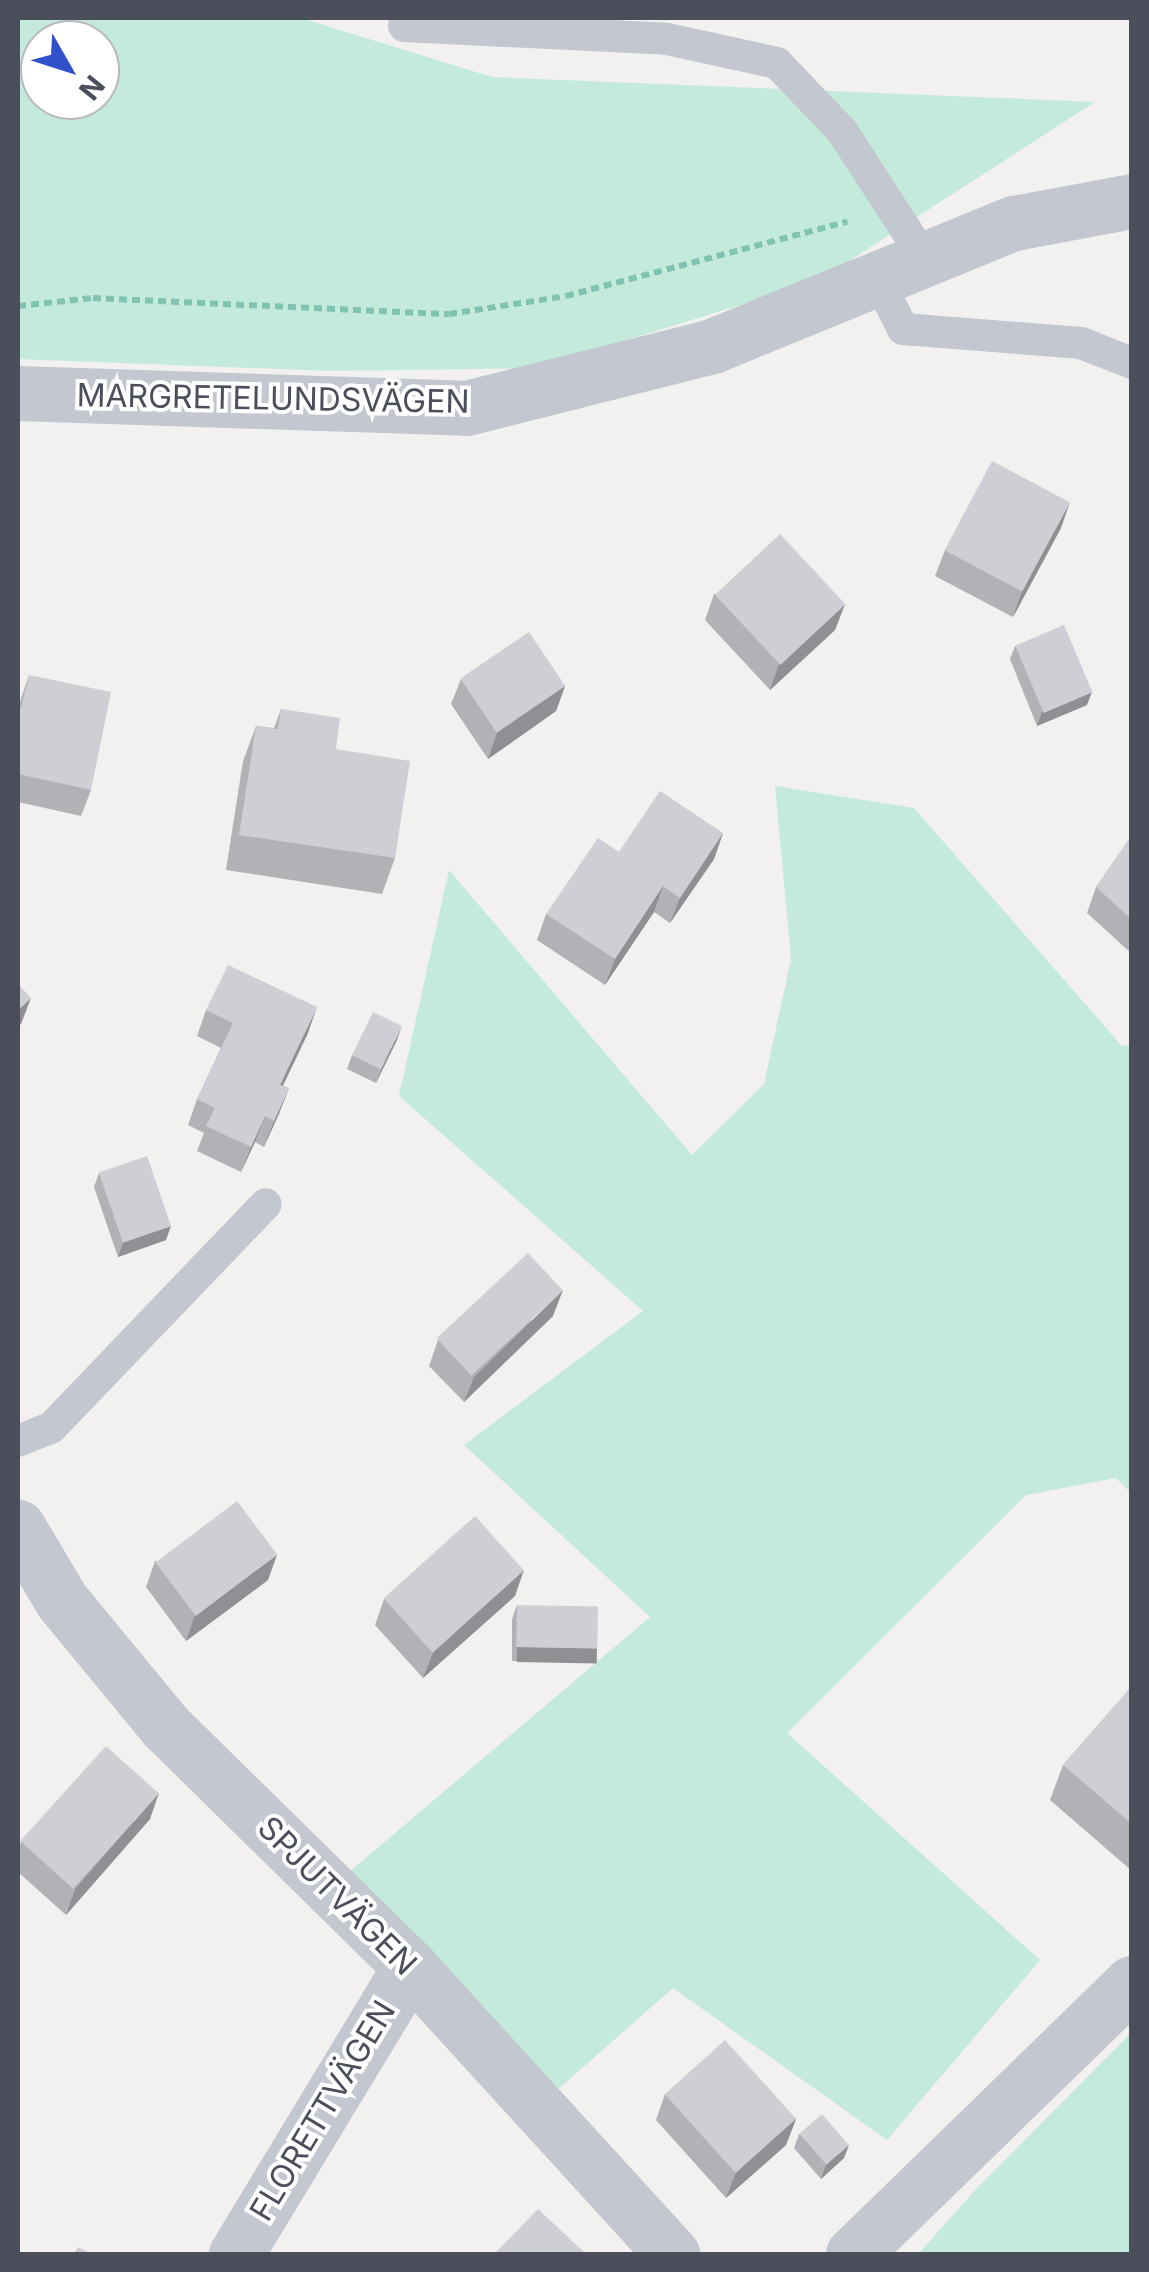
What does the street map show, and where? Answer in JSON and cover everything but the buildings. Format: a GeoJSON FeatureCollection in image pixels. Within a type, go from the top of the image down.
{"type":"FeatureCollection","features":[{"type":"Feature","properties":{"kind":"street","name":"MARGRETELUNDSVÄGEN"},"geometry":{"type":"LineString","coordinates":[[18,393],[466,408],[712,346],[898,249],[1132,202]]}},
{"type":"Feature","properties":{"kind":"street","name":"SPJUTVÄGEN"},"geometry":{"type":"LineString","coordinates":[[18,1527],[62,1601],[165,1726],[410,1967],[672,2254]]}},
{"type":"Feature","properties":{"kind":"street","name":"FLORETTVÄGEN"},"geometry":{"type":"LineString","coordinates":[[236,2254],[410,1967]]}},
{"type":"Feature","properties":{"kind":"street"},"geometry":{"type":"LineString","coordinates":[[853,2254],[1132,1983]]}},
{"type":"Feature","properties":{"kind":"lane"},"geometry":{"type":"LineString","coordinates":[[404,26],[667,39],[778,63],[842,131],[898,249],[904,329],[1082,343],[1132,363]]}},
{"type":"Feature","properties":{"kind":"lane"},"geometry":{"type":"LineString","coordinates":[[18,1441],[51,1428],[266,1204]]}},
{"type":"Feature","properties":{"kind":"path"},"geometry":{"type":"LineString","coordinates":[[18,306],[93,298],[449,314],[898,249]]}},
{"type":"Feature","properties":{"kind":"green space"},"geometry":{"type":"Polygon","coordinates":[[[18,18],[301,18],[492,77],[1095,102],[818,281],[536,368],[330,371],[18,359],[18,18]]]}},
{"type":"Feature","properties":{"kind":"green space"},"geometry":{"type":"Polygon","coordinates":[[[775,786],[914,808],[1122,1046],[1131,1045],[1131,1493],[1116,1478],[1026,1495],[787,1733],[1040,1960],[887,2140],[673,1988],[539,2106],[349,1872],[650,1617],[464,1445],[643,1311],[399,1096],[449,870],[692,1155],[764,1084],[791,959],[775,786]]]}},
{"type":"Feature","properties":{"kind":"green space"},"geometry":{"type":"Polygon","coordinates":[[[1131,2033],[1131,2254],[918,2254],[978,2187],[1131,2033]]]}}]}
